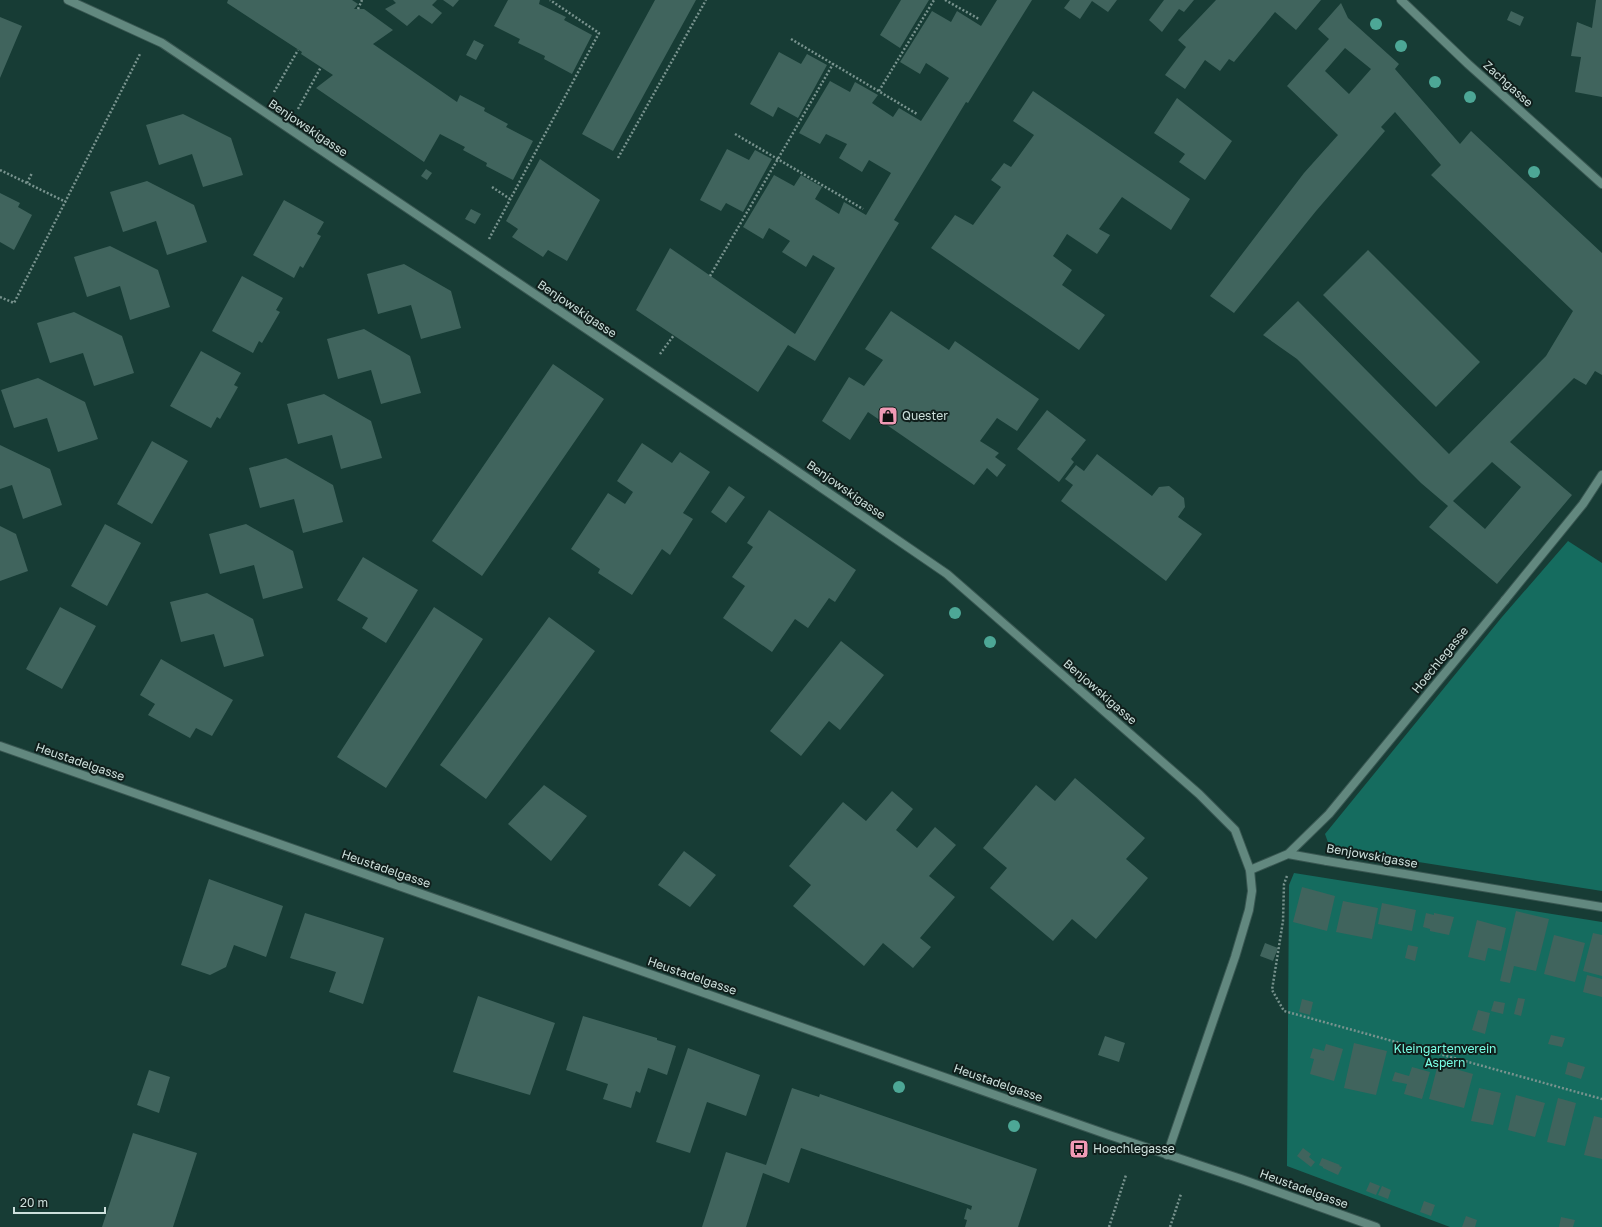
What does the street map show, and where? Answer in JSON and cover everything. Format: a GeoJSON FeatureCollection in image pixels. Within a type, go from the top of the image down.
{"type":"FeatureCollection","features":[{"type":"Feature","properties":{"kind":"street","name":"Benjowskigasse"},"geometry":{"type":"LineString","coordinates":[[68,0],[162,43],[772,454],[947,574],[1199,794],[1235,830],[1250,870]]}},
{"type":"Feature","properties":{"kind":"street","name":"Zachgasse"},"geometry":{"type":"LineString","coordinates":[[1401,0],[1468,64],[1602,184]]}},
{"type":"Feature","properties":{"kind":"street","name":"Hoechlegasse"},"geometry":{"type":"LineString","coordinates":[[1288,854],[1329,814],[1583,504],[1602,475]]}},
{"type":"Feature","properties":{"kind":"street","name":"Heustadelgasse"},"geometry":{"type":"LineString","coordinates":[[0,746],[1376,1227]]}},
{"type":"Feature","properties":{"kind":"street","name":"Benjowskigasse"},"geometry":{"type":"LineString","coordinates":[[1288,854],[1602,906]]}},
{"type":"Feature","properties":{"kind":"street"},"geometry":{"type":"LineString","coordinates":[[1167,1154],[1235,956],[1249,910],[1252,891],[1250,870],[1288,854]]}},
{"type":"Feature","properties":{"kind":"path"},"geometry":{"type":"LineString","coordinates":[[358,9],[362,0]]}},
{"type":"Feature","properties":{"kind":"path"},"geometry":{"type":"LineString","coordinates":[[488,240],[600,33],[550,0]]}},
{"type":"Feature","properties":{"kind":"path"},"geometry":{"type":"LineString","coordinates":[[618,158],[706,0]]}},
{"type":"Feature","properties":{"kind":"path"},"geometry":{"type":"LineString","coordinates":[[879,91],[934,0]]}},
{"type":"Feature","properties":{"kind":"path"},"geometry":{"type":"LineString","coordinates":[[945,0],[979,19]]}},
{"type":"Feature","properties":{"kind":"path"},"geometry":{"type":"LineString","coordinates":[[0,297],[14,303],[149,37]]}},
{"type":"Feature","properties":{"kind":"path"},"geometry":{"type":"LineString","coordinates":[[791,39],[917,114]]}},
{"type":"Feature","properties":{"kind":"path"},"geometry":{"type":"LineString","coordinates":[[274,92],[298,50]]}},
{"type":"Feature","properties":{"kind":"path"},"geometry":{"type":"LineString","coordinates":[[710,276],[779,160],[833,64]]}},
{"type":"Feature","properties":{"kind":"path"},"geometry":{"type":"LineString","coordinates":[[298,109],[321,67]]}},
{"type":"Feature","properties":{"kind":"path"},"geometry":{"type":"LineString","coordinates":[[735,134],[863,209]]}},
{"type":"Feature","properties":{"kind":"path"},"geometry":{"type":"LineString","coordinates":[[0,170],[66,202]]}},
{"type":"Feature","properties":{"kind":"path"},"geometry":{"type":"LineString","coordinates":[[27,183],[32,173]]}},
{"type":"Feature","properties":{"kind":"path"},"geometry":{"type":"LineString","coordinates":[[492,188],[510,199]]}},
{"type":"Feature","properties":{"kind":"path"},"geometry":{"type":"LineString","coordinates":[[658,357],[674,335]]}},
{"type":"Feature","properties":{"kind":"path"},"geometry":{"type":"LineString","coordinates":[[1288,854],[1289,872],[1284,884],[1283,921],[1272,990],[1284,1011],[1602,1099]]}},
{"type":"Feature","properties":{"kind":"path"},"geometry":{"type":"LineString","coordinates":[[1109,1227],[1126,1175]]}},
{"type":"Feature","properties":{"kind":"path"},"geometry":{"type":"LineString","coordinates":[[1170,1227],[1181,1194]]}},
{"type":"Feature","properties":{"kind":"green space"},"geometry":{"type":"Polygon","coordinates":[[[1568,541],[1602,563],[1602,891],[1330,848],[1325,834],[1502,617],[1568,541]]]}},
{"type":"Feature","properties":{"kind":"green space","name":"Kleingartenverein Aspern"},"geometry":{"type":"Polygon","coordinates":[[[1294,873],[1602,922],[1602,1227],[1450,1227],[1287,1166],[1289,885],[1294,873]]]}},
{"type":"Feature","properties":{"kind":"building"},"geometry":{"type":"Polygon","coordinates":[[[228,0],[352,0],[358,4],[354,9],[364,9],[393,30],[373,44],[457,102],[460,95],[485,108],[484,111],[508,124],[506,127],[533,141],[513,180],[486,166],[487,163],[463,150],[465,147],[440,134],[424,162],[316,88],[333,75],[301,54],[302,52],[227,3],[228,0]]]}},
{"type":"Feature","properties":{"kind":"building"},"geometry":{"type":"Polygon","coordinates":[[[393,0],[437,0],[432,5],[442,13],[432,24],[419,15],[407,26],[385,9],[396,3],[393,0]]]}},
{"type":"Feature","properties":{"kind":"building"},"geometry":{"type":"Polygon","coordinates":[[[443,0],[459,0],[453,7],[443,0]]]}},
{"type":"Feature","properties":{"kind":"building"},"geometry":{"type":"Polygon","coordinates":[[[508,0],[540,0],[539,4],[566,17],[564,20],[592,35],[572,74],[544,59],[545,56],[518,43],[520,39],[494,26],[508,0]]]}},
{"type":"Feature","properties":{"kind":"building"},"geometry":{"type":"Polygon","coordinates":[[[655,0],[696,0],[613,151],[582,134],[655,0]]]}},
{"type":"Feature","properties":{"kind":"building"},"geometry":{"type":"Polygon","coordinates":[[[901,0],[929,0],[900,48],[880,35],[901,0]]]}},
{"type":"Feature","properties":{"kind":"building"},"geometry":{"type":"Polygon","coordinates":[[[997,0],[1032,0],[968,103],[966,102],[894,220],[899,223],[815,361],[788,345],[758,392],[636,310],[670,248],[795,334],[835,268],[813,255],[806,267],[782,252],[790,241],[769,228],[763,239],[743,227],[774,175],[794,186],[801,175],[822,187],[815,199],[839,214],[844,202],[866,215],[891,173],[869,160],[862,172],[839,158],[847,144],[826,134],[820,144],[799,133],[830,81],[850,92],[855,82],[878,95],[872,103],[893,117],[899,108],[921,121],[949,78],[926,63],[920,74],[900,62],[932,11],[951,22],[957,11],[981,26],[997,0]]]}},
{"type":"Feature","properties":{"kind":"building"},"geometry":{"type":"Polygon","coordinates":[[[1070,0],[1117,0],[1108,12],[1092,1],[1080,19],[1064,8],[1070,0]]]}},
{"type":"Feature","properties":{"kind":"building"},"geometry":{"type":"Polygon","coordinates":[[[1164,0],[1194,0],[1184,12],[1179,9],[1162,32],[1149,20],[1164,0]]]}},
{"type":"Feature","properties":{"kind":"building"},"geometry":{"type":"Polygon","coordinates":[[[1216,0],[1321,0],[1296,30],[1275,12],[1234,62],[1229,59],[1220,71],[1205,60],[1185,89],[1165,75],[1186,47],[1178,40],[1216,0]]]}},
{"type":"Feature","properties":{"kind":"building"},"geometry":{"type":"Polygon","coordinates":[[[1596,0],[1602,0],[1602,97],[1575,92],[1581,57],[1571,56],[1577,22],[1592,28],[1596,0]]]}},
{"type":"Feature","properties":{"kind":"building"},"geometry":{"type":"Polygon","coordinates":[[[1341,3],[1348,18],[1399,64],[1395,69],[1460,144],[1471,131],[1602,253],[1602,375],[1595,371],[1586,385],[1574,378],[1510,442],[1572,495],[1497,584],[1429,527],[1448,506],[1421,483],[1297,359],[1263,335],[1298,301],[1449,454],[1546,356],[1573,311],[1431,175],[1441,165],[1395,112],[1381,127],[1385,131],[1316,211],[1234,313],[1210,296],[1304,173],[1338,135],[1287,86],[1329,39],[1318,29],[1341,3]],[[1345,48],[1325,71],[1349,94],[1371,69],[1345,48]],[[1492,462],[1453,501],[1485,529],[1521,487],[1492,462]]]}},
{"type":"Feature","properties":{"kind":"building"},"geometry":{"type":"Polygon","coordinates":[[[1511,11],[1524,17],[1520,26],[1507,20],[1511,11]]]}},
{"type":"Feature","properties":{"kind":"building"},"geometry":{"type":"Polygon","coordinates":[[[0,17],[22,26],[0,78],[0,17]]]}},
{"type":"Feature","properties":{"kind":"building"},"geometry":{"type":"Polygon","coordinates":[[[474,40],[484,45],[476,60],[466,55],[474,40]]]}},
{"type":"Feature","properties":{"kind":"building"},"geometry":{"type":"Polygon","coordinates":[[[779,52],[801,64],[807,54],[827,65],[798,118],[778,107],[773,117],[750,104],[779,52]]]}},
{"type":"Feature","properties":{"kind":"building"},"geometry":{"type":"Polygon","coordinates":[[[1033,91],[1190,199],[1171,230],[1122,197],[1099,229],[1110,235],[1097,254],[1067,234],[1053,256],[1072,270],[1062,285],[1105,315],[1079,350],[931,248],[955,215],[973,225],[1001,187],[991,180],[1004,163],[1011,167],[1034,135],[1013,121],[1033,91]]]}},
{"type":"Feature","properties":{"kind":"building"},"geometry":{"type":"Polygon","coordinates":[[[1177,98],[1232,141],[1205,180],[1179,162],[1185,154],[1154,133],[1177,98]]]}},
{"type":"Feature","properties":{"kind":"building"},"geometry":{"type":"Polygon","coordinates":[[[183,114],[231,138],[243,175],[203,187],[192,154],[159,165],[146,125],[183,114]]]}},
{"type":"Feature","properties":{"kind":"building"},"geometry":{"type":"Polygon","coordinates":[[[727,149],[749,160],[755,150],[772,159],[743,212],[726,203],[721,211],[700,200],[727,149]]]}},
{"type":"Feature","properties":{"kind":"building"},"geometry":{"type":"Polygon","coordinates":[[[540,159],[600,200],[567,261],[548,250],[543,257],[512,237],[518,229],[506,221],[540,159]]]}},
{"type":"Feature","properties":{"kind":"building"},"geometry":{"type":"Polygon","coordinates":[[[426,169],[432,173],[427,180],[421,176],[426,169]]]}},
{"type":"Feature","properties":{"kind":"building"},"geometry":{"type":"Polygon","coordinates":[[[147,181],[194,205],[207,242],[167,255],[156,221],[123,232],[110,192],[147,181]]]}},
{"type":"Feature","properties":{"kind":"building"},"geometry":{"type":"Polygon","coordinates":[[[0,193],[20,203],[18,207],[32,215],[14,250],[0,242],[0,193]]]}},
{"type":"Feature","properties":{"kind":"building"},"geometry":{"type":"Polygon","coordinates":[[[284,200],[324,222],[317,234],[321,236],[303,268],[300,266],[294,278],[253,255],[284,200]]]}},
{"type":"Feature","properties":{"kind":"building"},"geometry":{"type":"Polygon","coordinates":[[[471,209],[481,214],[475,224],[465,219],[471,209]]]}},
{"type":"Feature","properties":{"kind":"building"},"geometry":{"type":"Polygon","coordinates":[[[110,246],[158,270],[170,307],[130,320],[120,286],[87,297],[74,257],[110,246]]]}},
{"type":"Feature","properties":{"kind":"building"},"geometry":{"type":"Polygon","coordinates":[[[1368,250],[1480,362],[1436,407],[1323,295],[1368,250]]]}},
{"type":"Feature","properties":{"kind":"building"},"geometry":{"type":"Polygon","coordinates":[[[404,264],[451,291],[461,328],[421,339],[411,305],[378,314],[367,274],[404,264]]]}},
{"type":"Feature","properties":{"kind":"building"},"geometry":{"type":"Polygon","coordinates":[[[242,276],[283,298],[276,310],[280,312],[262,343],[259,341],[253,353],[212,331],[242,276]]]}},
{"type":"Feature","properties":{"kind":"building"},"geometry":{"type":"Polygon","coordinates":[[[891,311],[949,350],[955,341],[1039,399],[1017,431],[997,418],[980,441],[999,453],[995,457],[1006,465],[997,477],[987,468],[974,485],[868,412],[850,440],[822,421],[849,377],[864,386],[883,360],[865,349],[891,311]]]}},
{"type":"Feature","properties":{"kind":"building"},"geometry":{"type":"Polygon","coordinates":[[[74,312],[122,336],[134,373],[94,386],[83,353],[50,363],[37,323],[74,312]]]}},
{"type":"Feature","properties":{"kind":"building"},"geometry":{"type":"Polygon","coordinates":[[[364,329],[410,356],[421,393],[381,404],[371,370],[338,379],[327,339],[364,329]]]}},
{"type":"Feature","properties":{"kind":"building"},"geometry":{"type":"Polygon","coordinates":[[[201,351],[241,373],[234,385],[238,387],[220,419],[217,417],[211,428],[170,406],[201,351]]]}},
{"type":"Feature","properties":{"kind":"building"},"geometry":{"type":"Polygon","coordinates":[[[553,364],[604,399],[482,576],[432,541],[553,364]]]}},
{"type":"Feature","properties":{"kind":"building"},"geometry":{"type":"Polygon","coordinates":[[[38,378],[85,402],[98,439],[58,452],[47,418],[14,428],[1,390],[38,378]]]}},
{"type":"Feature","properties":{"kind":"building"},"geometry":{"type":"Polygon","coordinates":[[[324,394],[371,421],[382,458],[341,469],[332,435],[298,444],[287,404],[324,394]]]}},
{"type":"Feature","properties":{"kind":"building"},"geometry":{"type":"Polygon","coordinates":[[[1047,410],[1086,440],[1071,459],[1074,462],[1059,482],[1017,449],[1047,410]]]}},
{"type":"Feature","properties":{"kind":"building"},"geometry":{"type":"Polygon","coordinates":[[[152,441],[188,461],[152,524],[117,504],[152,441]]]}},
{"type":"Feature","properties":{"kind":"building"},"geometry":{"type":"Polygon","coordinates":[[[642,443],[672,463],[680,452],[710,472],[683,513],[693,519],[670,555],[662,549],[632,595],[598,573],[600,569],[571,549],[608,493],[625,504],[633,492],[617,481],[642,443]]]}},
{"type":"Feature","properties":{"kind":"building"},"geometry":{"type":"Polygon","coordinates":[[[0,445],[50,469],[62,505],[23,519],[12,485],[0,489],[0,445]]]}},
{"type":"Feature","properties":{"kind":"building"},"geometry":{"type":"Polygon","coordinates":[[[1097,454],[1152,496],[1159,487],[1169,486],[1184,498],[1185,507],[1178,517],[1202,534],[1166,581],[1061,501],[1073,485],[1065,479],[1076,465],[1084,471],[1097,454]]]}},
{"type":"Feature","properties":{"kind":"building"},"geometry":{"type":"Polygon","coordinates":[[[286,458],[333,485],[343,522],[303,533],[294,499],[260,508],[249,468],[286,458]]]}},
{"type":"Feature","properties":{"kind":"building"},"geometry":{"type":"Polygon","coordinates":[[[729,486],[745,497],[726,523],[711,512],[729,486]]]}},
{"type":"Feature","properties":{"kind":"building"},"geometry":{"type":"Polygon","coordinates":[[[769,510],[856,570],[835,602],[829,598],[808,628],[795,619],[772,652],[723,618],[745,586],[732,577],[753,547],[747,543],[769,510]]]}},
{"type":"Feature","properties":{"kind":"building"},"geometry":{"type":"Polygon","coordinates":[[[105,524],[141,543],[107,606],[71,586],[105,524]]]}},
{"type":"Feature","properties":{"kind":"building"},"geometry":{"type":"Polygon","coordinates":[[[246,524],[293,551],[303,588],[263,599],[254,565],[220,574],[209,534],[246,524]]]}},
{"type":"Feature","properties":{"kind":"building"},"geometry":{"type":"Polygon","coordinates":[[[0,526],[16,534],[28,571],[0,581],[0,526]]]}},
{"type":"Feature","properties":{"kind":"building"},"geometry":{"type":"Polygon","coordinates":[[[363,557],[418,590],[386,643],[362,628],[368,618],[337,600],[363,557]]]}},
{"type":"Feature","properties":{"kind":"building"},"geometry":{"type":"Polygon","coordinates":[[[207,593],[253,619],[264,656],[224,667],[214,634],[181,642],[170,602],[207,593]]]}},
{"type":"Feature","properties":{"kind":"building"},"geometry":{"type":"Polygon","coordinates":[[[60,607],[96,626],[62,689],[26,669],[60,607]]]}},
{"type":"Feature","properties":{"kind":"building"},"geometry":{"type":"Polygon","coordinates":[[[434,607],[483,639],[386,788],[337,757],[434,607]]]}},
{"type":"Feature","properties":{"kind":"building"},"geometry":{"type":"Polygon","coordinates":[[[549,617],[595,651],[486,799],[440,765],[549,617]]]}},
{"type":"Feature","properties":{"kind":"building"},"geometry":{"type":"Polygon","coordinates":[[[841,641],[884,675],[840,730],[829,721],[801,756],[770,731],[841,641]]]}},
{"type":"Feature","properties":{"kind":"building"},"geometry":{"type":"Polygon","coordinates":[[[161,659],[233,700],[212,736],[196,728],[190,738],[148,715],[155,704],[140,695],[161,659]]]}},
{"type":"Feature","properties":{"kind":"building"},"geometry":{"type":"Polygon","coordinates":[[[1075,778],[1145,838],[1126,859],[1148,878],[1096,939],[1072,919],[1053,941],[990,888],[1007,868],[983,848],[1036,785],[1055,801],[1075,778]]]}},
{"type":"Feature","properties":{"kind":"building"},"geometry":{"type":"Polygon","coordinates":[[[544,785],[587,816],[551,861],[508,824],[544,785]]]}},
{"type":"Feature","properties":{"kind":"building"},"geometry":{"type":"Polygon","coordinates":[[[892,791],[913,809],[896,830],[917,848],[935,827],[956,845],[929,876],[955,897],[920,938],[931,947],[913,968],[883,943],[864,966],[793,906],[811,885],[789,866],[843,802],[866,821],[892,791]]]}},
{"type":"Feature","properties":{"kind":"building"},"geometry":{"type":"Polygon","coordinates":[[[684,851],[716,875],[690,907],[658,885],[684,851]]]}},
{"type":"Feature","properties":{"kind":"building"},"geometry":{"type":"Polygon","coordinates":[[[209,879],[283,906],[266,957],[234,945],[226,967],[210,975],[181,965],[209,879]]]}},
{"type":"Feature","properties":{"kind":"building"},"geometry":{"type":"Polygon","coordinates":[[[1302,887],[1335,896],[1327,931],[1293,922],[1302,887]]]}},
{"type":"Feature","properties":{"kind":"building"},"geometry":{"type":"Polygon","coordinates":[[[1343,901],[1378,908],[1372,939],[1336,932],[1343,901]]]}},
{"type":"Feature","properties":{"kind":"building"},"geometry":{"type":"Polygon","coordinates":[[[1382,903],[1416,910],[1412,931],[1378,924],[1382,903]]]}},
{"type":"Feature","properties":{"kind":"building"},"geometry":{"type":"Polygon","coordinates":[[[1516,911],[1549,919],[1536,971],[1514,966],[1510,983],[1500,981],[1516,911]]]}},
{"type":"Feature","properties":{"kind":"building"},"geometry":{"type":"Polygon","coordinates":[[[305,913],[384,938],[363,1004],[329,992],[336,972],[290,958],[305,913]]]}},
{"type":"Feature","properties":{"kind":"building"},"geometry":{"type":"Polygon","coordinates":[[[1426,913],[1454,917],[1449,935],[1430,931],[1430,929],[1423,927],[1426,913]]]}},
{"type":"Feature","properties":{"kind":"building"},"geometry":{"type":"Polygon","coordinates":[[[1477,920],[1506,928],[1501,951],[1488,948],[1485,961],[1468,957],[1477,920]]]}},
{"type":"Feature","properties":{"kind":"building"},"geometry":{"type":"Polygon","coordinates":[[[1593,933],[1602,935],[1602,976],[1583,971],[1593,933]]]}},
{"type":"Feature","properties":{"kind":"building"},"geometry":{"type":"Polygon","coordinates":[[[1554,935],[1585,943],[1575,982],[1544,974],[1554,935]]]}},
{"type":"Feature","properties":{"kind":"building"},"geometry":{"type":"Polygon","coordinates":[[[1265,943],[1278,948],[1273,961],[1260,956],[1265,943]]]}},
{"type":"Feature","properties":{"kind":"building"},"geometry":{"type":"Polygon","coordinates":[[[1408,945],[1418,947],[1415,961],[1405,958],[1408,945]]]}},
{"type":"Feature","properties":{"kind":"building"},"geometry":{"type":"Polygon","coordinates":[[[1587,975],[1602,979],[1602,997],[1583,992],[1587,975]]]}},
{"type":"Feature","properties":{"kind":"building"},"geometry":{"type":"Polygon","coordinates":[[[478,996],[555,1023],[530,1095],[453,1072],[478,996]]]}},
{"type":"Feature","properties":{"kind":"building"},"geometry":{"type":"Polygon","coordinates":[[[1518,998],[1525,999],[1521,1016],[1514,1014],[1518,998]]]}},
{"type":"Feature","properties":{"kind":"building"},"geometry":{"type":"Polygon","coordinates":[[[1302,999],[1313,1002],[1310,1015],[1299,1012],[1302,999]]]}},
{"type":"Feature","properties":{"kind":"building"},"geometry":{"type":"Polygon","coordinates":[[[1494,1001],[1505,1003],[1503,1014],[1491,1011],[1494,1001]]]}},
{"type":"Feature","properties":{"kind":"building"},"geometry":{"type":"Polygon","coordinates":[[[1478,1010],[1490,1013],[1485,1034],[1472,1030],[1478,1010]]]}},
{"type":"Feature","properties":{"kind":"building"},"geometry":{"type":"Polygon","coordinates":[[[583,1016],[657,1038],[657,1040],[676,1046],[667,1075],[648,1068],[640,1093],[636,1091],[631,1108],[603,1099],[608,1084],[566,1070],[583,1016]]]}},
{"type":"Feature","properties":{"kind":"building"},"geometry":{"type":"Polygon","coordinates":[[[1551,1035],[1565,1038],[1562,1047],[1548,1044],[1551,1035]]]}},
{"type":"Feature","properties":{"kind":"building"},"geometry":{"type":"Polygon","coordinates":[[[1105,1036],[1125,1043],[1119,1062],[1098,1055],[1105,1036]]]}},
{"type":"Feature","properties":{"kind":"building"},"geometry":{"type":"Polygon","coordinates":[[[1354,1043],[1387,1051],[1376,1095],[1344,1088],[1354,1043]]]}},
{"type":"Feature","properties":{"kind":"building"},"geometry":{"type":"Polygon","coordinates":[[[1326,1044],[1343,1049],[1334,1081],[1310,1074],[1314,1059],[1310,1058],[1313,1048],[1324,1051],[1326,1044]]]}},
{"type":"Feature","properties":{"kind":"building"},"geometry":{"type":"Polygon","coordinates":[[[688,1048],[760,1075],[746,1116],[707,1102],[690,1153],[656,1142],[688,1048]]]}},
{"type":"Feature","properties":{"kind":"building"},"geometry":{"type":"Polygon","coordinates":[[[1568,1062],[1585,1067],[1581,1079],[1565,1074],[1568,1062]]]}},
{"type":"Feature","properties":{"kind":"building"},"geometry":{"type":"Polygon","coordinates":[[[1438,1064],[1473,1074],[1464,1108],[1429,1099],[1438,1064]]]}},
{"type":"Feature","properties":{"kind":"building"},"geometry":{"type":"Polygon","coordinates":[[[1412,1067],[1430,1072],[1422,1099],[1404,1094],[1407,1084],[1392,1081],[1395,1072],[1409,1076],[1412,1067]]]}},
{"type":"Feature","properties":{"kind":"building"},"geometry":{"type":"Polygon","coordinates":[[[149,1070],[170,1077],[159,1113],[137,1105],[149,1070]]]}},
{"type":"Feature","properties":{"kind":"building"},"geometry":{"type":"Polygon","coordinates":[[[792,1088],[819,1097],[820,1094],[1037,1169],[1018,1227],[965,1227],[967,1220],[964,1219],[967,1208],[971,1210],[972,1206],[801,1148],[789,1183],[763,1173],[746,1227],[702,1227],[726,1152],[766,1165],[792,1088]]]}},
{"type":"Feature","properties":{"kind":"building"},"geometry":{"type":"Polygon","coordinates":[[[1479,1088],[1501,1093],[1493,1125],[1471,1121],[1479,1088]]]}},
{"type":"Feature","properties":{"kind":"building"},"geometry":{"type":"Polygon","coordinates":[[[1516,1095],[1545,1103],[1535,1137],[1508,1130],[1516,1095]]]}},
{"type":"Feature","properties":{"kind":"building"},"geometry":{"type":"Polygon","coordinates":[[[1558,1098],[1576,1103],[1565,1146],[1547,1142],[1558,1098]]]}},
{"type":"Feature","properties":{"kind":"building"},"geometry":{"type":"Polygon","coordinates":[[[1594,1116],[1602,1118],[1602,1159],[1584,1155],[1594,1116]]]}},
{"type":"Feature","properties":{"kind":"building"},"geometry":{"type":"Polygon","coordinates":[[[133,1133],[197,1153],[173,1227],[102,1227],[133,1133]]]}},
{"type":"Feature","properties":{"kind":"building"},"geometry":{"type":"Polygon","coordinates":[[[1303,1148],[1311,1154],[1309,1157],[1315,1162],[1311,1167],[1297,1156],[1303,1148]]]}},
{"type":"Feature","properties":{"kind":"building"},"geometry":{"type":"Polygon","coordinates":[[[1322,1158],[1342,1167],[1338,1175],[1319,1165],[1322,1158]]]}},
{"type":"Feature","properties":{"kind":"building"},"geometry":{"type":"Polygon","coordinates":[[[1370,1182],[1380,1186],[1376,1195],[1366,1191],[1370,1182]]]}},
{"type":"Feature","properties":{"kind":"building"},"geometry":{"type":"Polygon","coordinates":[[[1382,1186],[1391,1190],[1388,1199],[1378,1195],[1382,1186]]]}},
{"type":"Feature","properties":{"kind":"building"},"geometry":{"type":"Polygon","coordinates":[[[1424,1201],[1435,1205],[1431,1216],[1420,1212],[1424,1201]]]}},
{"type":"Feature","properties":{"kind":"building"},"geometry":{"type":"Polygon","coordinates":[[[1466,1216],[1477,1220],[1475,1227],[1462,1227],[1466,1216]]]}},
{"type":"Feature","properties":{"kind":"building"},"geometry":{"type":"Polygon","coordinates":[[[1561,1217],[1575,1220],[1573,1227],[1559,1227],[1561,1217]]]}},
{"type":"Feature","properties":{"kind":"place","name":"Quester"},"geometry":{"type":"Point","coordinates":[888,416]}},
{"type":"Feature","properties":{"kind":"place","name":"Hoechlegasse"},"geometry":{"type":"Point","coordinates":[1079,1149]}}]}
